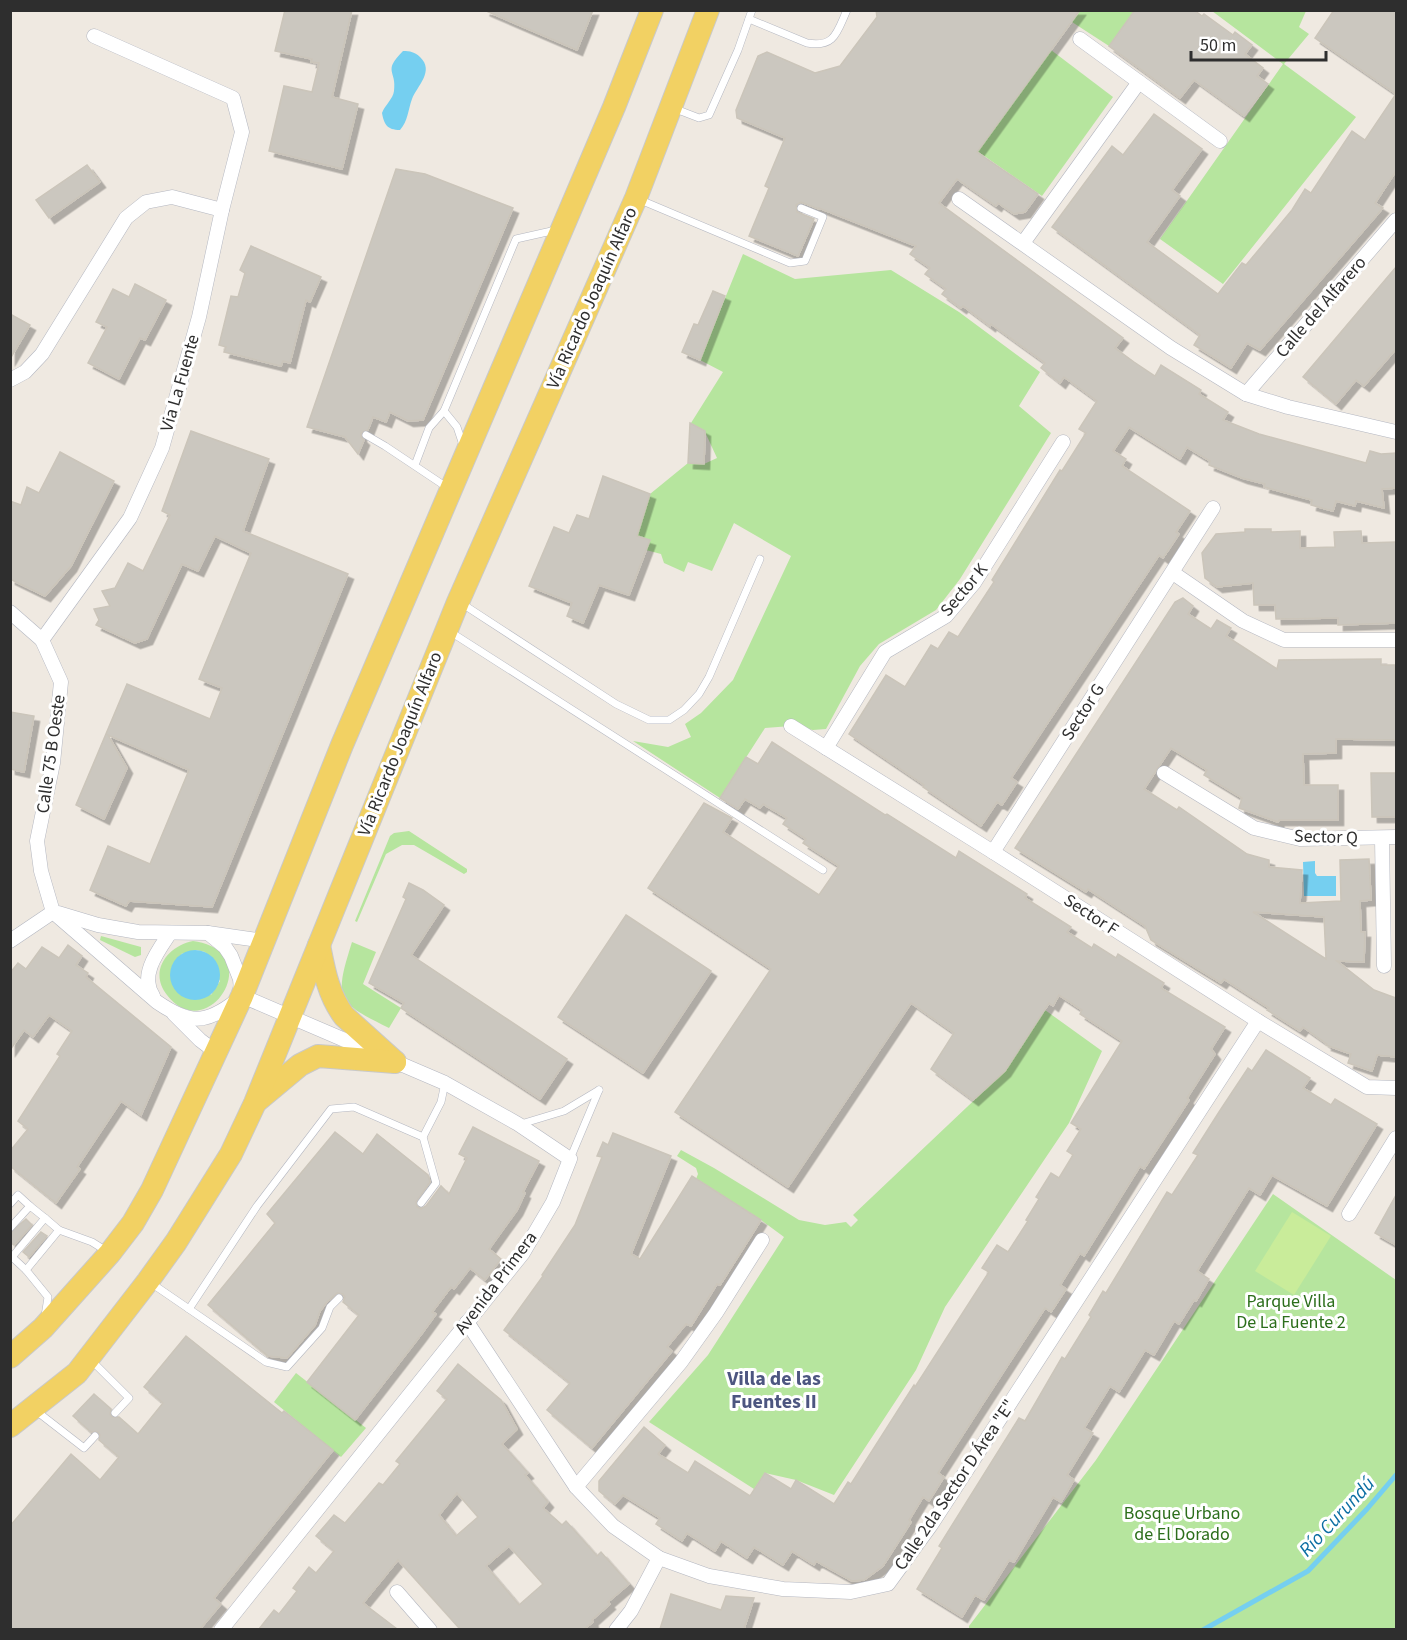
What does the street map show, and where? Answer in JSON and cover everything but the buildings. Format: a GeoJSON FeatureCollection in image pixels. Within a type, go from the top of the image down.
{"type":"FeatureCollection","features":[{"type":"Feature","properties":{"kind":"main road"},"geometry":{"type":"LineString","coordinates":[[10,1357],[43,1328],[110,1253],[133,1223],[152,1190],[242,996],[342,745],[562,229],[652,10]]}},
{"type":"Feature","properties":{"kind":"main road","name":"Vía Ricardo Joaquín Alfaro"},"geometry":{"type":"LineString","coordinates":[[10,1426],[76,1373],[89,1357],[176,1242],[231,1154],[255,1103],[458,602],[636,198],[708,10]]}},
{"type":"Feature","properties":{"kind":"main road"},"geometry":{"type":"LineString","coordinates":[[319,945],[329,991],[337,1007],[395,1062]]}},
{"type":"Feature","properties":{"kind":"main road"},"geometry":{"type":"LineString","coordinates":[[255,1103],[300,1065],[318,1056],[395,1062]]}},
{"type":"Feature","properties":{"kind":"street","name":"Via La Fuente"},"geometry":{"type":"LineString","coordinates":[[42,640],[130,518],[162,448],[199,317],[222,210],[242,132],[232,98],[94,36]]}},
{"type":"Feature","properties":{"kind":"street"},"geometry":{"type":"LineString","coordinates":[[1080,39],[1220,141]]}},
{"type":"Feature","properties":{"kind":"street"},"geometry":{"type":"LineString","coordinates":[[1023,243],[1138,82]]}},
{"type":"Feature","properties":{"kind":"street"},"geometry":{"type":"LineString","coordinates":[[10,380],[25,372],[42,354],[126,218],[146,202],[172,197],[222,210]]}},
{"type":"Feature","properties":{"kind":"street"},"geometry":{"type":"LineString","coordinates":[[959,199],[1171,348],[1246,394],[1396,432]]}},
{"type":"Feature","properties":{"kind":"street","name":"Calle del Alfarero"},"geometry":{"type":"LineString","coordinates":[[1246,394],[1396,220]]}},
{"type":"Feature","properties":{"kind":"street","name":"Sector K"},"geometry":{"type":"LineString","coordinates":[[826,748],[885,652],[946,616],[974,583],[1063,442]]}},
{"type":"Feature","properties":{"kind":"street","name":"Sector G"},"geometry":{"type":"LineString","coordinates":[[993,852],[1213,508]]}},
{"type":"Feature","properties":{"kind":"street"},"geometry":{"type":"LineString","coordinates":[[1173,573],[1243,621],[1284,640],[1396,640]]}},
{"type":"Feature","properties":{"kind":"street","name":"Calle 75 B Oeste"},"geometry":{"type":"LineString","coordinates":[[10,612],[42,640],[61,682],[53,763],[37,841],[41,872],[54,912]]}},
{"type":"Feature","properties":{"kind":"street","name":"Sector F"},"geometry":{"type":"LineString","coordinates":[[791,726],[1258,1021],[1367,1087],[1396,1088]]}},
{"type":"Feature","properties":{"kind":"street","name":"Sector Q"},"geometry":{"type":"LineString","coordinates":[[1164,773],[1254,828],[1300,839],[1389,837]]}},
{"type":"Feature","properties":{"kind":"street"},"geometry":{"type":"LineString","coordinates":[[1384,966],[1389,837]]}},
{"type":"Feature","properties":{"kind":"street"},"geometry":{"type":"LineString","coordinates":[[54,912],[98,926],[138,932],[208,933],[265,941]]}},
{"type":"Feature","properties":{"kind":"street"},"geometry":{"type":"LineString","coordinates":[[10,941],[54,912]]}},
{"type":"Feature","properties":{"kind":"street"},"geometry":{"type":"LineString","coordinates":[[54,912],[217,1053]]}},
{"type":"Feature","properties":{"kind":"street"},"geometry":{"type":"LineString","coordinates":[[157,1002],[150,991],[148,975],[170,933]]}},
{"type":"Feature","properties":{"kind":"street"},"geometry":{"type":"LineString","coordinates":[[208,933],[225,947],[231,956],[240,979],[242,996]]}},
{"type":"Feature","properties":{"kind":"street"},"geometry":{"type":"LineString","coordinates":[[173,1013],[194,1020],[213,1017],[242,996]]}},
{"type":"Feature","properties":{"kind":"street"},"geometry":{"type":"LineString","coordinates":[[242,996],[445,1083],[518,1124],[570,1158]]}},
{"type":"Feature","properties":{"kind":"street","name":"Calle 2da Sector D Área \"E\""},"geometry":{"type":"LineString","coordinates":[[467,1322],[576,1487],[613,1526],[659,1558],[710,1576],[783,1588],[851,1592],[888,1584],[938,1515],[1258,1021]]}},
{"type":"Feature","properties":{"kind":"street"},"geometry":{"type":"LineString","coordinates":[[1349,1214],[1396,1138]]}},
{"type":"Feature","properties":{"kind":"street","name":"Avenida Primera"},"geometry":{"type":"LineString","coordinates":[[221,1629],[523,1253],[553,1202],[570,1158]]}},
{"type":"Feature","properties":{"kind":"street"},"geometry":{"type":"LineString","coordinates":[[576,1487],[681,1362],[716,1313],[762,1240]]}},
{"type":"Feature","properties":{"kind":"street"},"geometry":{"type":"LineString","coordinates":[[616,1629],[630,1611],[659,1558]]}},
{"type":"Feature","properties":{"kind":"street"},"geometry":{"type":"LineString","coordinates":[[397,1592],[430,1629]]}},
{"type":"Feature","properties":{"kind":"lane"},"geometry":{"type":"LineString","coordinates":[[671,107],[699,118],[709,116],[752,10]]}},
{"type":"Feature","properties":{"kind":"lane"},"geometry":{"type":"LineString","coordinates":[[749,19],[816,45],[834,38],[847,10]]}},
{"type":"Feature","properties":{"kind":"lane"},"geometry":{"type":"LineString","coordinates":[[636,198],[790,263],[805,261],[823,217],[801,208]]}},
{"type":"Feature","properties":{"kind":"lane"},"geometry":{"type":"LineString","coordinates":[[415,465],[429,428],[444,411],[516,239],[562,229]]}},
{"type":"Feature","properties":{"kind":"lane"},"geometry":{"type":"LineString","coordinates":[[444,411],[457,427],[465,452]]}},
{"type":"Feature","properties":{"kind":"lane"},"geometry":{"type":"LineString","coordinates":[[366,435],[450,489]]}},
{"type":"Feature","properties":{"kind":"lane"},"geometry":{"type":"LineString","coordinates":[[458,602],[616,704],[649,720],[669,720],[684,710],[699,694],[709,677],[760,559]]}},
{"type":"Feature","properties":{"kind":"lane"},"geometry":{"type":"LineString","coordinates":[[447,630],[823,870]]}},
{"type":"Feature","properties":{"kind":"lane"},"geometry":{"type":"LineString","coordinates":[[421,1203],[436,1183],[423,1137],[441,1102],[445,1083]]}},
{"type":"Feature","properties":{"kind":"lane"},"geometry":{"type":"LineString","coordinates":[[518,1124],[564,1111],[599,1090],[570,1158]]}},
{"type":"Feature","properties":{"kind":"lane"},"geometry":{"type":"LineString","coordinates":[[189,1309],[257,1206],[331,1109],[354,1107],[423,1137]]}},
{"type":"Feature","properties":{"kind":"lane"},"geometry":{"type":"LineString","coordinates":[[10,1204],[18,1195],[59,1230],[92,1242],[110,1253]]}},
{"type":"Feature","properties":{"kind":"lane"},"geometry":{"type":"LineString","coordinates":[[10,1228],[30,1206]]}},
{"type":"Feature","properties":{"kind":"lane"},"geometry":{"type":"LineString","coordinates":[[43,1328],[48,1297],[11,1256],[45,1218]]}},
{"type":"Feature","properties":{"kind":"lane"},"geometry":{"type":"LineString","coordinates":[[26,1270],[59,1230]]}},
{"type":"Feature","properties":{"kind":"lane"},"geometry":{"type":"LineString","coordinates":[[148,1281],[266,1362],[287,1367],[322,1328],[330,1307],[339,1298]]}},
{"type":"Feature","properties":{"kind":"lane"},"geometry":{"type":"LineString","coordinates":[[89,1357],[129,1398],[115,1413]]}},
{"type":"Feature","properties":{"kind":"lane"},"geometry":{"type":"LineString","coordinates":[[33,1408],[84,1449],[95,1436]]}},
{"type":"Feature","properties":{"kind":"green space"},"geometry":{"type":"Polygon","coordinates":[[[1080,11],[1135,11],[1109,46],[1072,22],[1080,11]]]}},
{"type":"Feature","properties":{"kind":"green space"},"geometry":{"type":"Polygon","coordinates":[[[1212,11],[1306,11],[1299,27],[1309,34],[1284,64],[1356,117],[1223,284],[1160,239],[1283,64],[1212,11]]]}},
{"type":"Feature","properties":{"kind":"green space"},"geometry":{"type":"Polygon","coordinates":[[[1051,50],[1113,97],[1042,196],[977,151],[1051,50]]]}},
{"type":"Feature","properties":{"kind":"green space"},"geometry":{"type":"Polygon","coordinates":[[[743,254],[795,279],[891,270],[959,312],[1040,372],[1019,406],[1051,433],[960,579],[936,610],[879,644],[860,666],[826,729],[813,730],[791,726],[765,728],[720,798],[633,741],[668,747],[691,737],[685,724],[701,713],[733,680],[791,556],[734,523],[712,571],[688,562],[684,572],[664,563],[661,554],[646,550],[650,540],[627,533],[643,517],[650,494],[688,463],[704,464],[717,458],[705,432],[691,423],[723,372],[700,360],[743,254]]]}},
{"type":"Feature","properties":{"kind":"green space"},"geometry":{"type":"Polygon","coordinates":[[[409,831],[467,869],[467,872],[464,874],[414,845],[402,845],[386,854],[357,922],[355,921],[390,836],[394,833],[409,831]]]}},
{"type":"Feature","properties":{"kind":"green space"},"geometry":{"type":"Polygon","coordinates":[[[101,936],[141,947],[141,955],[135,957],[100,940],[101,936]]]}},
{"type":"Feature","properties":{"kind":"green space"},"geometry":{"type":"Polygon","coordinates":[[[193,941],[215,948],[227,961],[229,976],[224,992],[213,1004],[199,1010],[183,1008],[167,995],[162,986],[160,969],[163,961],[176,948],[193,941]],[[197,950],[181,954],[211,995],[220,981],[205,952],[197,950]]]}},
{"type":"Feature","properties":{"kind":"green space"},"geometry":{"type":"Polygon","coordinates":[[[352,942],[376,952],[363,984],[401,1008],[389,1028],[358,1012],[344,997],[343,976],[352,942]]]}},
{"type":"Feature","properties":{"kind":"green space"},"geometry":{"type":"Polygon","coordinates":[[[1045,1010],[1102,1051],[1069,1123],[945,1307],[916,1370],[834,1495],[796,1480],[765,1473],[754,1489],[649,1422],[708,1355],[784,1237],[696,1179],[698,1174],[696,1168],[677,1156],[681,1150],[799,1220],[825,1225],[846,1222],[851,1227],[858,1220],[853,1215],[1005,1071],[1045,1010]]]}},
{"type":"Feature","properties":{"kind":"green space","name":"Bosque Urbano de El Dorado"},"geometry":{"type":"Polygon","coordinates":[[[1273,1194],[1396,1280],[1396,1629],[969,1630],[969,1626],[1096,1460],[1273,1194]]]}},
{"type":"Feature","properties":{"kind":"green space"},"geometry":{"type":"Polygon","coordinates":[[[1292,1212],[1331,1236],[1294,1295],[1255,1271],[1292,1212]]]}},
{"type":"Feature","properties":{"kind":"green space"},"geometry":{"type":"Polygon","coordinates":[[[296,1373],[366,1428],[341,1457],[274,1402],[296,1373]]]}},
{"type":"Feature","properties":{"kind":"water"},"geometry":{"type":"Polygon","coordinates":[[[403,51],[416,54],[424,62],[426,68],[424,78],[412,99],[405,123],[400,130],[396,130],[387,126],[382,113],[394,91],[393,63],[403,51]]]}},
{"type":"Feature","properties":{"kind":"water"},"geometry":{"type":"Polygon","coordinates":[[[1315,861],[1317,876],[1336,876],[1336,896],[1304,896],[1303,862],[1315,861]]]}},
{"type":"Feature","properties":{"kind":"water"},"geometry":{"type":"Polygon","coordinates":[[[190,950],[200,950],[213,957],[220,970],[220,980],[213,993],[200,1000],[190,1000],[181,996],[174,989],[170,980],[170,970],[174,961],[181,954],[190,950]]]}},
{"type":"Feature","properties":{"kind":"waterway","name":"Río Curundú"},"geometry":{"type":"LineString","coordinates":[[1203,1630],[1308,1571],[1396,1475]]}},
{"type":"Feature","properties":{"kind":"district","name":"Villa de las Fuentes II"},"geometry":{"type":"Point","coordinates":[774,1390]}},
{"type":"Feature","properties":{"kind":"park label","name":"Parque Villa De La Fuente 2"},"geometry":{"type":"Point","coordinates":[1291,1311]}}]}
